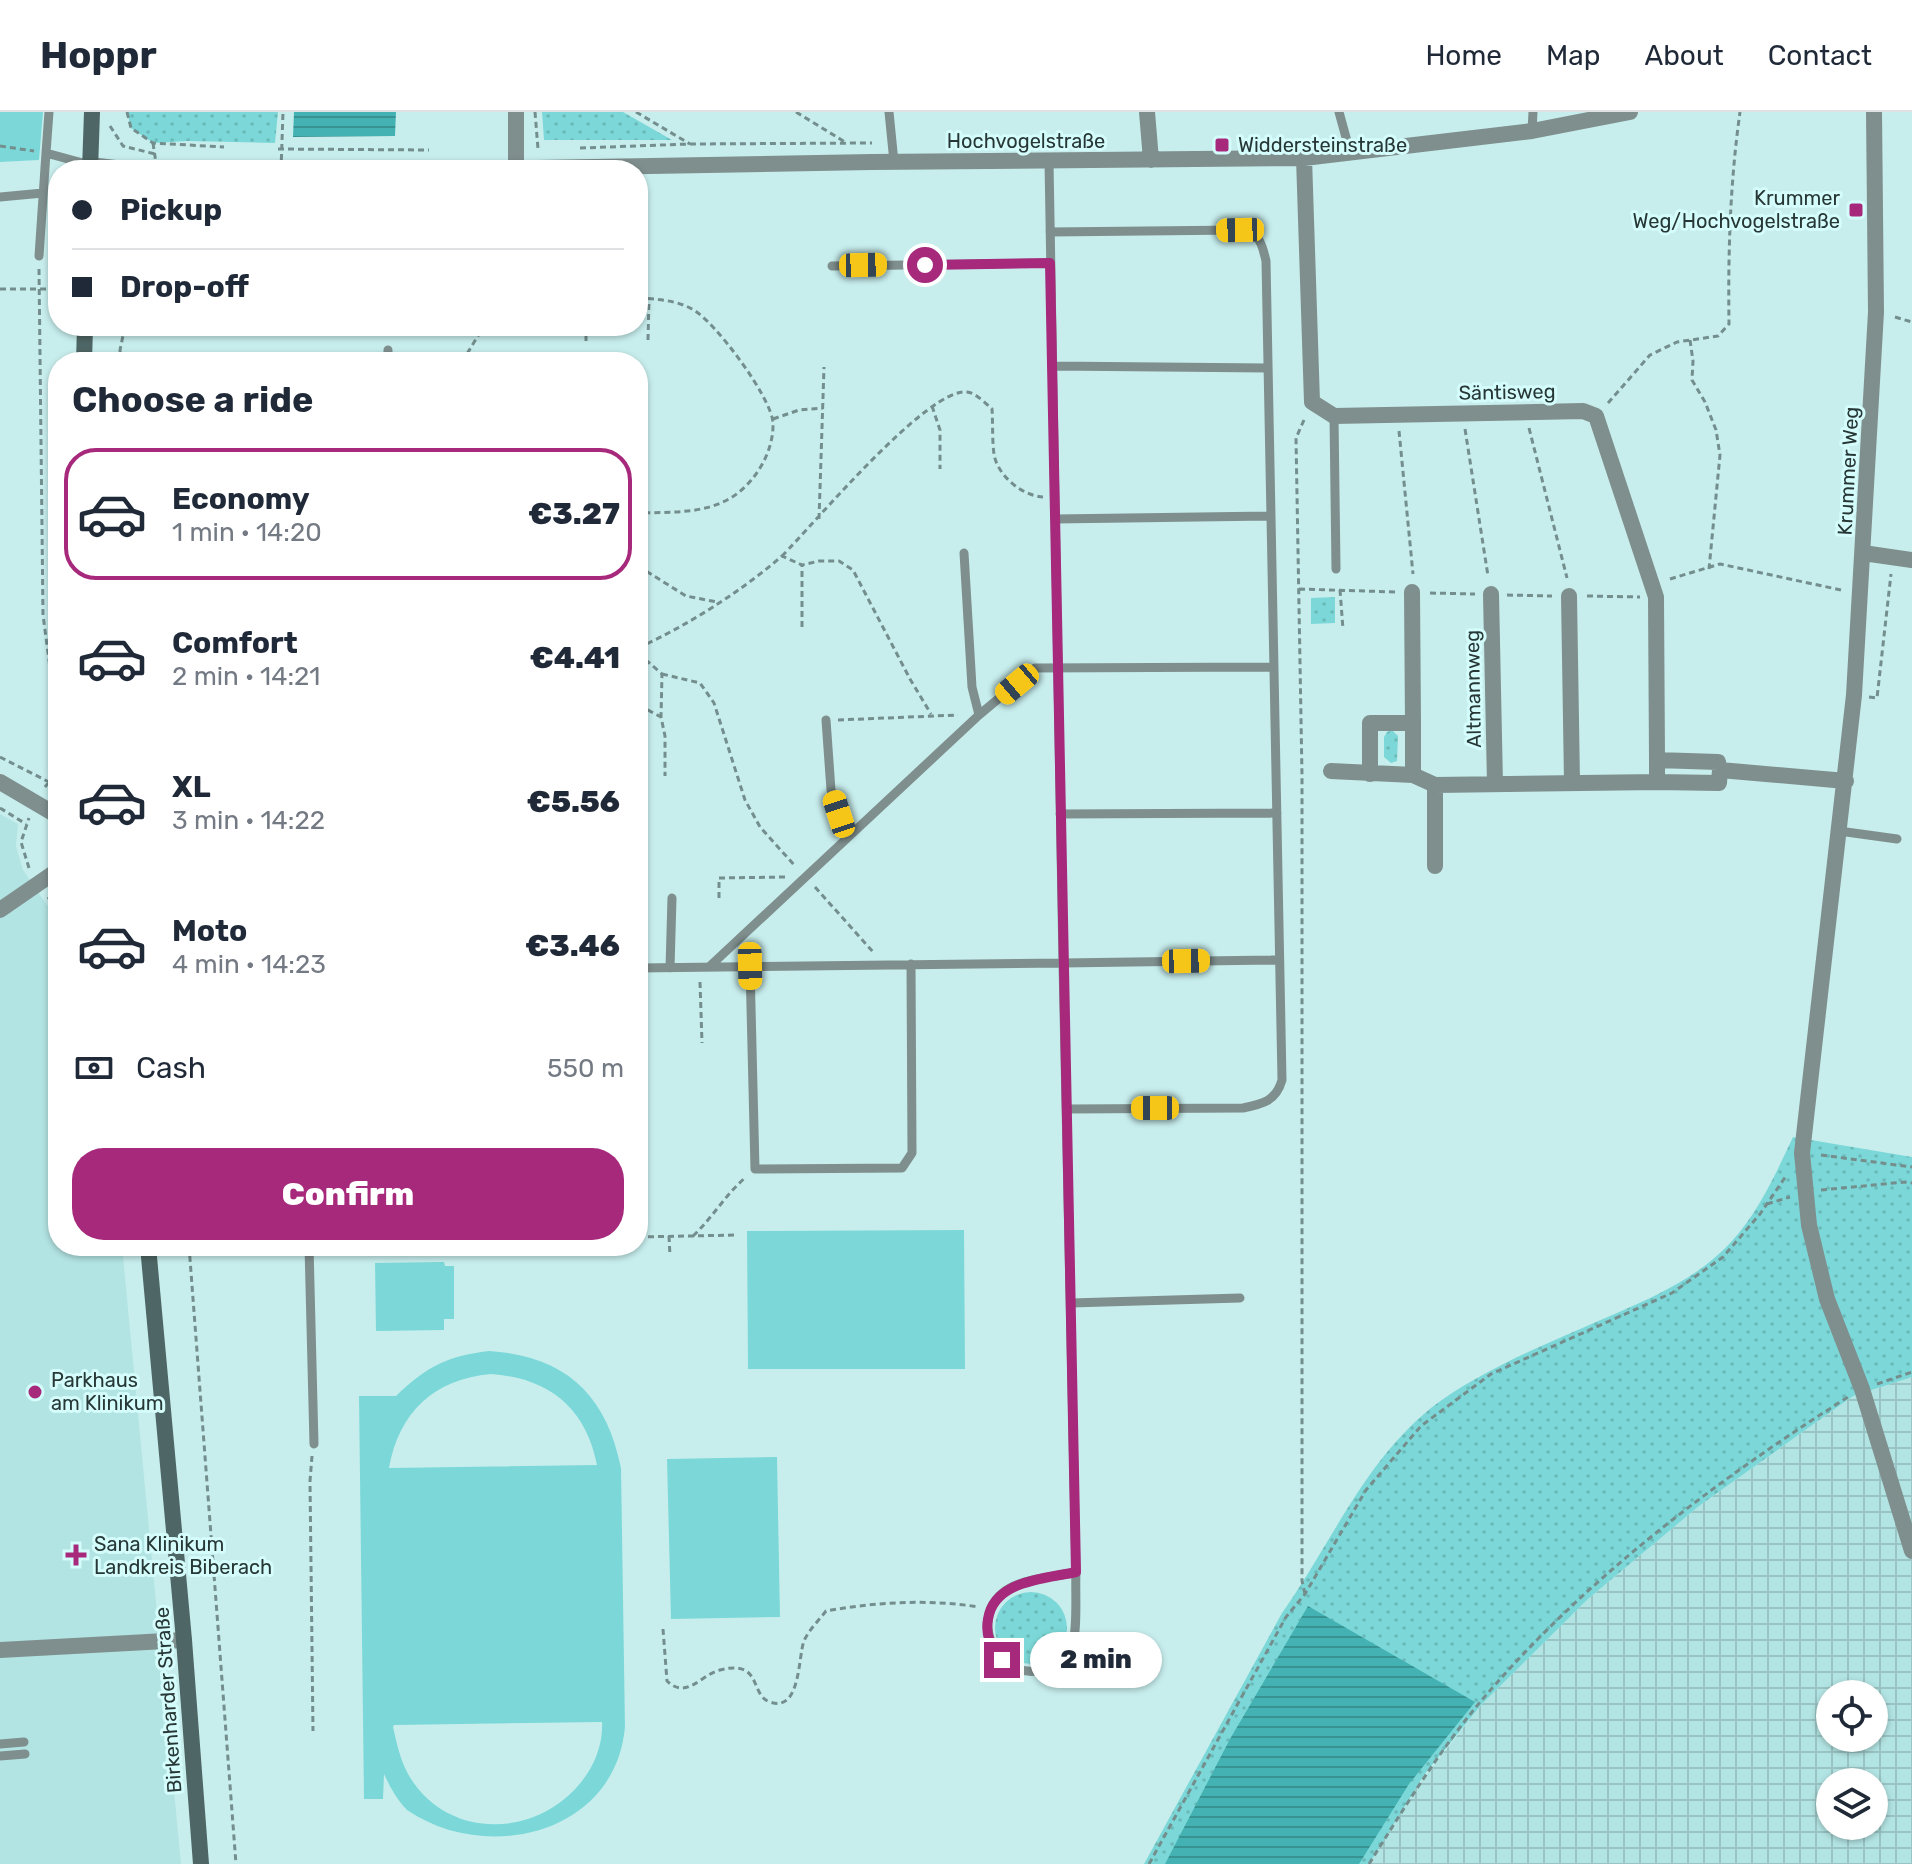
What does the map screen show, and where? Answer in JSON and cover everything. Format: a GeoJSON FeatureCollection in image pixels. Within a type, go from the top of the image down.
{"type":"FeatureCollection","features":[{"type":"Feature","properties":{"kind":"main road"},"geometry":{"type":"LineString","coordinates":[[90,160],[92,112]]}},
{"type":"Feature","properties":{"kind":"main road","name":"Birkenharder Straße"},"geometry":{"type":"LineString","coordinates":[[149,1256],[201,1864]]}},
{"type":"Feature","properties":{"kind":"street"},"geometry":{"type":"LineString","coordinates":[[516,112],[516,160]]}},
{"type":"Feature","properties":{"kind":"street"},"geometry":{"type":"LineString","coordinates":[[1147,112],[1151,160]]}},
{"type":"Feature","properties":{"kind":"street","name":"Hochvogelstraße"},"geometry":{"type":"LineString","coordinates":[[648,167],[1304,158],[1532,131],[1630,112]]}},
{"type":"Feature","properties":{"kind":"street","name":"Krummer Weg"},"geometry":{"type":"LineString","coordinates":[[1874,112],[1876,312],[1854,695],[1802,1153],[1809,1225],[1827,1299],[1862,1389],[1912,1551]]}},
{"type":"Feature","properties":{"kind":"street"},"geometry":{"type":"LineString","coordinates":[[1304,158],[1312,402],[1334,416]]}},
{"type":"Feature","properties":{"kind":"street","name":"Säntisweg"},"geometry":{"type":"LineString","coordinates":[[1334,416],[1583,411],[1596,416]]}},
{"type":"Feature","properties":{"kind":"street"},"geometry":{"type":"LineString","coordinates":[[1596,416],[1656,597],[1657,782]]}},
{"type":"Feature","properties":{"kind":"street"},"geometry":{"type":"LineString","coordinates":[[1863,553],[1907,566]]}},
{"type":"Feature","properties":{"kind":"street"},"geometry":{"type":"LineString","coordinates":[[1413,585],[1413,775]]}},
{"type":"Feature","properties":{"kind":"street","name":"Altmannweg"},"geometry":{"type":"LineString","coordinates":[[1491,594],[1495,784]]}},
{"type":"Feature","properties":{"kind":"street"},"geometry":{"type":"LineString","coordinates":[[1569,596],[1572,782]]}},
{"type":"Feature","properties":{"kind":"street"},"geometry":{"type":"LineString","coordinates":[[1370,774],[1370,723],[1413,723]]}},
{"type":"Feature","properties":{"kind":"street"},"geometry":{"type":"LineString","coordinates":[[1331,771],[1413,775],[1435,785],[1719,783],[1718,762],[1657,760]]}},
{"type":"Feature","properties":{"kind":"street"},"geometry":{"type":"LineString","coordinates":[[1720,770],[1846,781]]}},
{"type":"Feature","properties":{"kind":"street"},"geometry":{"type":"LineString","coordinates":[[0,782],[48,811]]}},
{"type":"Feature","properties":{"kind":"street"},"geometry":{"type":"LineString","coordinates":[[1435,785],[1435,866]]}},
{"type":"Feature","properties":{"kind":"street"},"geometry":{"type":"LineString","coordinates":[[0,910],[48,877]]}},
{"type":"Feature","properties":{"kind":"street"},"geometry":{"type":"LineString","coordinates":[[0,1650],[184,1640]]}},
{"type":"Feature","properties":{"kind":"lane"},"geometry":{"type":"LineString","coordinates":[[39,256],[49,112]]}},
{"type":"Feature","properties":{"kind":"lane"},"geometry":{"type":"LineString","coordinates":[[889,112],[894,162]]}},
{"type":"Feature","properties":{"kind":"lane"},"geometry":{"type":"LineString","coordinates":[[1339,112],[1350,152]]}},
{"type":"Feature","properties":{"kind":"lane"},"geometry":{"type":"LineString","coordinates":[[1532,131],[1533,112]]}},
{"type":"Feature","properties":{"kind":"lane"},"geometry":{"type":"LineString","coordinates":[[46,153],[67,160]]}},
{"type":"Feature","properties":{"kind":"lane"},"geometry":{"type":"LineString","coordinates":[[1049,162],[1068,1109],[1076,1572],[1075,1637],[1064,1657],[1045,1669],[1022,1670],[1002,1660],[989,1640],[987,1629],[991,1609],[999,1597],[1018,1585],[1076,1572]]}},
{"type":"Feature","properties":{"kind":"lane"},"geometry":{"type":"LineString","coordinates":[[0,197],[43,193]]}},
{"type":"Feature","properties":{"kind":"lane"},"geometry":{"type":"LineString","coordinates":[[1050,232],[1252,231],[1262,242],[1266,261],[1282,1080],[1279,1093],[1267,1103],[1243,1108],[1068,1109]]}},
{"type":"Feature","properties":{"kind":"lane"},"geometry":{"type":"LineString","coordinates":[[832,266],[1050,263]]}},
{"type":"Feature","properties":{"kind":"lane"},"geometry":{"type":"LineString","coordinates":[[1052,366],[1267,368]]}},
{"type":"Feature","properties":{"kind":"lane"},"geometry":{"type":"LineString","coordinates":[[1334,416],[1336,569]]}},
{"type":"Feature","properties":{"kind":"lane"},"geometry":{"type":"LineString","coordinates":[[1055,519],[1270,516]]}},
{"type":"Feature","properties":{"kind":"lane"},"geometry":{"type":"LineString","coordinates":[[964,553],[972,687],[979,715]]}},
{"type":"Feature","properties":{"kind":"lane"},"geometry":{"type":"LineString","coordinates":[[704,967],[806,877],[979,715],[1035,668],[1274,667]]}},
{"type":"Feature","properties":{"kind":"lane"},"geometry":{"type":"LineString","coordinates":[[826,720],[831,790],[847,838]]}},
{"type":"Feature","properties":{"kind":"lane"},"geometry":{"type":"LineString","coordinates":[[1060,814],[1277,813]]}},
{"type":"Feature","properties":{"kind":"lane"},"geometry":{"type":"LineString","coordinates":[[1839,831],[1897,839]]}},
{"type":"Feature","properties":{"kind":"lane"},"geometry":{"type":"LineString","coordinates":[[670,968],[672,898]]}},
{"type":"Feature","properties":{"kind":"lane"},"geometry":{"type":"LineString","coordinates":[[648,968],[1279,960]]}},
{"type":"Feature","properties":{"kind":"lane"},"geometry":{"type":"LineString","coordinates":[[750,966],[755,1169],[902,1168],[912,1153],[911,964]]}},
{"type":"Feature","properties":{"kind":"lane"},"geometry":{"type":"LineString","coordinates":[[309,1256],[314,1444]]}},
{"type":"Feature","properties":{"kind":"lane"},"geometry":{"type":"LineString","coordinates":[[1071,1303],[1240,1298]]}},
{"type":"Feature","properties":{"kind":"lane"},"geometry":{"type":"LineString","coordinates":[[0,1744],[24,1742]]}},
{"type":"Feature","properties":{"kind":"lane"},"geometry":{"type":"LineString","coordinates":[[0,1756],[25,1754]]}},
{"type":"Feature","properties":{"kind":"path"},"geometry":{"type":"LineString","coordinates":[[127,112],[131,128],[153,143],[224,147]]}},
{"type":"Feature","properties":{"kind":"path"},"geometry":{"type":"LineString","coordinates":[[281,160],[283,112]]}},
{"type":"Feature","properties":{"kind":"path"},"geometry":{"type":"LineString","coordinates":[[516,150],[538,149],[535,112]]}},
{"type":"Feature","properties":{"kind":"path"},"geometry":{"type":"LineString","coordinates":[[636,112],[690,144]]}},
{"type":"Feature","properties":{"kind":"path"},"geometry":{"type":"LineString","coordinates":[[796,112],[845,142]]}},
{"type":"Feature","properties":{"kind":"path"},"geometry":{"type":"LineString","coordinates":[[1596,416],[1650,355],[1677,342],[1718,336],[1729,324],[1728,248],[1740,112]]}},
{"type":"Feature","properties":{"kind":"path"},"geometry":{"type":"LineString","coordinates":[[109,126],[123,146],[155,154]]}},
{"type":"Feature","properties":{"kind":"path"},"geometry":{"type":"LineString","coordinates":[[153,143],[156,160]]}},
{"type":"Feature","properties":{"kind":"path"},"geometry":{"type":"LineString","coordinates":[[569,148],[892,143]]}},
{"type":"Feature","properties":{"kind":"path"},"geometry":{"type":"LineString","coordinates":[[0,146],[46,153]]}},
{"type":"Feature","properties":{"kind":"path"},"geometry":{"type":"LineString","coordinates":[[280,149],[437,150]]}},
{"type":"Feature","properties":{"kind":"path"},"geometry":{"type":"LineString","coordinates":[[39,256],[43,615],[48,653]]}},
{"type":"Feature","properties":{"kind":"path"},"geometry":{"type":"LineString","coordinates":[[0,289],[48,288]]}},
{"type":"Feature","properties":{"kind":"path"},"geometry":{"type":"LineString","coordinates":[[648,340],[649,299],[679,303],[695,310],[709,321],[735,354],[773,419],[771,445],[761,468],[725,502],[698,511],[648,513]]}},
{"type":"Feature","properties":{"kind":"path"},"geometry":{"type":"LineString","coordinates":[[586,336],[586,341]]}},
{"type":"Feature","properties":{"kind":"path"},"geometry":{"type":"LineString","coordinates":[[1690,340],[1692,380],[1716,430],[1720,455],[1709,569]]}},
{"type":"Feature","properties":{"kind":"path"},"geometry":{"type":"LineString","coordinates":[[819,519],[824,367]]}},
{"type":"Feature","properties":{"kind":"path"},"geometry":{"type":"LineString","coordinates":[[648,646],[718,602],[782,556],[878,454],[932,406],[951,394],[967,392],[979,397],[992,409],[994,457],[1006,477],[1022,491],[1035,497],[1055,498]]}},
{"type":"Feature","properties":{"kind":"path"},"geometry":{"type":"LineString","coordinates":[[1305,1594],[1302,1581],[1302,770],[1296,438],[1312,402]]}},
{"type":"Feature","properties":{"kind":"path"},"geometry":{"type":"LineString","coordinates":[[932,406],[940,430],[940,469]]}},
{"type":"Feature","properties":{"kind":"path"},"geometry":{"type":"LineString","coordinates":[[773,419],[799,410],[823,408]]}},
{"type":"Feature","properties":{"kind":"path"},"geometry":{"type":"LineString","coordinates":[[1526,412],[1567,578]]}},
{"type":"Feature","properties":{"kind":"path"},"geometry":{"type":"LineString","coordinates":[[1463,413],[1488,575]]}},
{"type":"Feature","properties":{"kind":"path"},"geometry":{"type":"LineString","coordinates":[[1397,415],[1413,585]]}},
{"type":"Feature","properties":{"kind":"path"},"geometry":{"type":"LineString","coordinates":[[782,556],[802,565],[839,561],[853,570],[931,714]]}},
{"type":"Feature","properties":{"kind":"path"},"geometry":{"type":"LineString","coordinates":[[1651,583],[1720,564],[1860,594]]}},
{"type":"Feature","properties":{"kind":"path"},"geometry":{"type":"LineString","coordinates":[[802,565],[802,627]]}},
{"type":"Feature","properties":{"kind":"path"},"geometry":{"type":"LineString","coordinates":[[1854,695],[1877,698],[1891,570],[1907,566]]}},
{"type":"Feature","properties":{"kind":"path"},"geometry":{"type":"LineString","coordinates":[[648,572],[686,596],[718,602]]}},
{"type":"Feature","properties":{"kind":"path"},"geometry":{"type":"LineString","coordinates":[[1299,589],[1309,590]]}},
{"type":"Feature","properties":{"kind":"path"},"geometry":{"type":"LineString","coordinates":[[1340,590],[1343,629]]}},
{"type":"Feature","properties":{"kind":"path"},"geometry":{"type":"LineString","coordinates":[[648,661],[662,674],[700,683],[714,703],[745,800],[760,827],[873,951],[877,964]]}},
{"type":"Feature","properties":{"kind":"path"},"geometry":{"type":"LineString","coordinates":[[662,674],[665,776]]}},
{"type":"Feature","properties":{"kind":"path"},"geometry":{"type":"LineString","coordinates":[[648,710],[661,717]]}},
{"type":"Feature","properties":{"kind":"path"},"geometry":{"type":"LineString","coordinates":[[826,720],[931,714],[979,715]]}},
{"type":"Feature","properties":{"kind":"path"},"geometry":{"type":"LineString","coordinates":[[0,757],[48,781]]}},
{"type":"Feature","properties":{"kind":"path"},"geometry":{"type":"LineString","coordinates":[[1302,770],[1310,770]]}},
{"type":"Feature","properties":{"kind":"path"},"geometry":{"type":"LineString","coordinates":[[48,784],[26,824],[21,842],[24,857],[48,897]]}},
{"type":"Feature","properties":{"kind":"path"},"geometry":{"type":"LineString","coordinates":[[0,808],[26,824]]}},
{"type":"Feature","properties":{"kind":"path"},"geometry":{"type":"LineString","coordinates":[[719,898],[719,878],[806,877]]}},
{"type":"Feature","properties":{"kind":"path"},"geometry":{"type":"LineString","coordinates":[[702,1043],[704,967]]}},
{"type":"Feature","properties":{"kind":"path"},"geometry":{"type":"LineString","coordinates":[[1149,1864],[1286,1617],[1305,1594],[1366,1490],[1421,1426],[1491,1374],[1672,1293],[1723,1257],[1767,1204],[1802,1153],[1912,1167]]}},
{"type":"Feature","properties":{"kind":"path"},"geometry":{"type":"LineString","coordinates":[[693,1236],[711,1218],[731,1189],[755,1169]]}},
{"type":"Feature","properties":{"kind":"path"},"geometry":{"type":"LineString","coordinates":[[1767,1204],[1806,1192],[1912,1183]]}},
{"type":"Feature","properties":{"kind":"path"},"geometry":{"type":"LineString","coordinates":[[648,1237],[738,1235]]}},
{"type":"Feature","properties":{"kind":"path"},"geometry":{"type":"LineString","coordinates":[[669,1236],[670,1256]]}},
{"type":"Feature","properties":{"kind":"path"},"geometry":{"type":"LineString","coordinates":[[190,1256],[236,1864]]}},
{"type":"Feature","properties":{"kind":"path"},"geometry":{"type":"LineString","coordinates":[[1369,1864],[1424,1775],[1485,1696],[1590,1589],[1680,1515],[1803,1426],[1862,1389],[1912,1372]]}},
{"type":"Feature","properties":{"kind":"path"},"geometry":{"type":"LineString","coordinates":[[313,1731],[310,1481],[314,1444]]}},
{"type":"Feature","properties":{"kind":"path"},"geometry":{"type":"LineString","coordinates":[[663,1629],[667,1681],[672,1686],[680,1689],[690,1687],[708,1674],[730,1668],[742,1669],[753,1677],[762,1698],[771,1703],[781,1703],[788,1698],[801,1669],[804,1641],[826,1611],[858,1605],[946,1601],[991,1609]]}},
{"type":"Feature","properties":{"kind":"shaded area"},"geometry":{"type":"Polygon","coordinates":[[[0,112],[43,112],[39,160],[0,162],[0,112]]]}},
{"type":"Feature","properties":{"kind":"shaded area"},"geometry":{"type":"Polygon","coordinates":[[[127,112],[278,112],[275,143],[153,143],[131,128],[127,112]]]}},
{"type":"Feature","properties":{"kind":"shaded area"},"geometry":{"type":"Polygon","coordinates":[[[294,112],[396,112],[395,136],[293,137],[294,112]]]}},
{"type":"Feature","properties":{"kind":"shaded area"},"geometry":{"type":"Polygon","coordinates":[[[542,112],[623,112],[672,140],[544,140],[542,112]]]}},
{"type":"Feature","properties":{"kind":"shaded area"},"geometry":{"type":"Polygon","coordinates":[[[1335,597],[1335,623],[1311,624],[1311,598],[1335,597]]]}},
{"type":"Feature","properties":{"kind":"shaded area"},"geometry":{"type":"Polygon","coordinates":[[[1392,730],[1398,736],[1397,761],[1391,763],[1384,757],[1384,737],[1392,730]]]}},
{"type":"Feature","properties":{"kind":"shaded area","name":"Sana Klinikum Landkreis Biberach"},"geometry":{"type":"Polygon","coordinates":[[[0,814],[18,824],[16,846],[23,870],[48,907],[48,1256],[123,1256],[181,1864],[0,1864],[0,814]]]}},
{"type":"Feature","properties":{"kind":"shaded area"},"geometry":{"type":"Polygon","coordinates":[[[1793,1137],[1912,1157],[1912,1377],[1853,1396],[1699,1506],[1588,1599],[1482,1704],[1424,1775],[1369,1864],[1144,1864],[1282,1613],[1367,1478],[1407,1429],[1431,1408],[1470,1382],[1537,1348],[1655,1296],[1704,1266],[1732,1241],[1751,1217],[1793,1137]]]}},
{"type":"Feature","properties":{"kind":"shaded area"},"geometry":{"type":"Polygon","coordinates":[[[964,1230],[965,1369],[748,1369],[747,1231],[964,1230]]]}},
{"type":"Feature","properties":{"kind":"shaded area"},"geometry":{"type":"Polygon","coordinates":[[[444,1262],[445,1266],[454,1266],[454,1319],[444,1319],[444,1330],[376,1331],[375,1263],[444,1262]]]}},
{"type":"Feature","properties":{"kind":"shaded area"},"geometry":{"type":"Polygon","coordinates":[[[474,1353],[516,1354],[540,1361],[578,1384],[605,1419],[621,1468],[625,1727],[616,1764],[598,1793],[572,1815],[542,1829],[508,1836],[473,1835],[439,1826],[407,1810],[384,1774],[383,1799],[364,1799],[359,1396],[396,1396],[438,1364],[474,1353]],[[491,1374],[452,1383],[422,1402],[401,1430],[389,1468],[597,1465],[584,1427],[562,1400],[530,1382],[491,1374]],[[602,1722],[393,1727],[405,1768],[425,1797],[447,1813],[471,1822],[497,1824],[522,1821],[547,1811],[569,1795],[594,1762],[602,1722]]]}},
{"type":"Feature","properties":{"kind":"shaded area"},"geometry":{"type":"Polygon","coordinates":[[[1912,1377],[1912,1864],[1366,1864],[1415,1789],[1482,1704],[1588,1599],[1699,1506],[1853,1396],[1912,1377]]]}},
{"type":"Feature","properties":{"kind":"shaded area"},"geometry":{"type":"Polygon","coordinates":[[[777,1457],[780,1617],[671,1619],[667,1459],[777,1457]]]}},
{"type":"Feature","properties":{"kind":"shaded area"},"geometry":{"type":"Polygon","coordinates":[[[1031,1592],[1057,1602],[1067,1628],[1057,1654],[1031,1664],[1005,1654],[995,1628],[1005,1602],[1031,1592]]]}},
{"type":"Feature","properties":{"kind":"shaded area"},"geometry":{"type":"Polygon","coordinates":[[[1308,1606],[1475,1702],[1409,1784],[1359,1864],[1165,1864],[1230,1739],[1308,1606]]]}},
{"type":"Feature","properties":{"kind":"place","name":"Widdersteinstraße"},"geometry":{"type":"Point","coordinates":[1222,145]}},
{"type":"Feature","properties":{"kind":"place","name":"Krummer Weg/Hochvogelstraße"},"geometry":{"type":"Point","coordinates":[1856,210]}},
{"type":"Feature","properties":{"kind":"place","name":"Parkhaus am Klinikum"},"geometry":{"type":"Point","coordinates":[35,1392]}},
{"type":"Feature","properties":{"kind":"place","name":"Sana Klinikum Landkreis Biberach"},"geometry":{"type":"Point","coordinates":[76,1555]}},
{"type":"Feature","properties":{"kind":"route"},"geometry":{"type":"LineString","coordinates":[[925,265],[1050,263],[1076,1572],[1018,1585],[999,1597],[991,1609],[987,1629],[994,1651],[1002,1660]]}}]}
